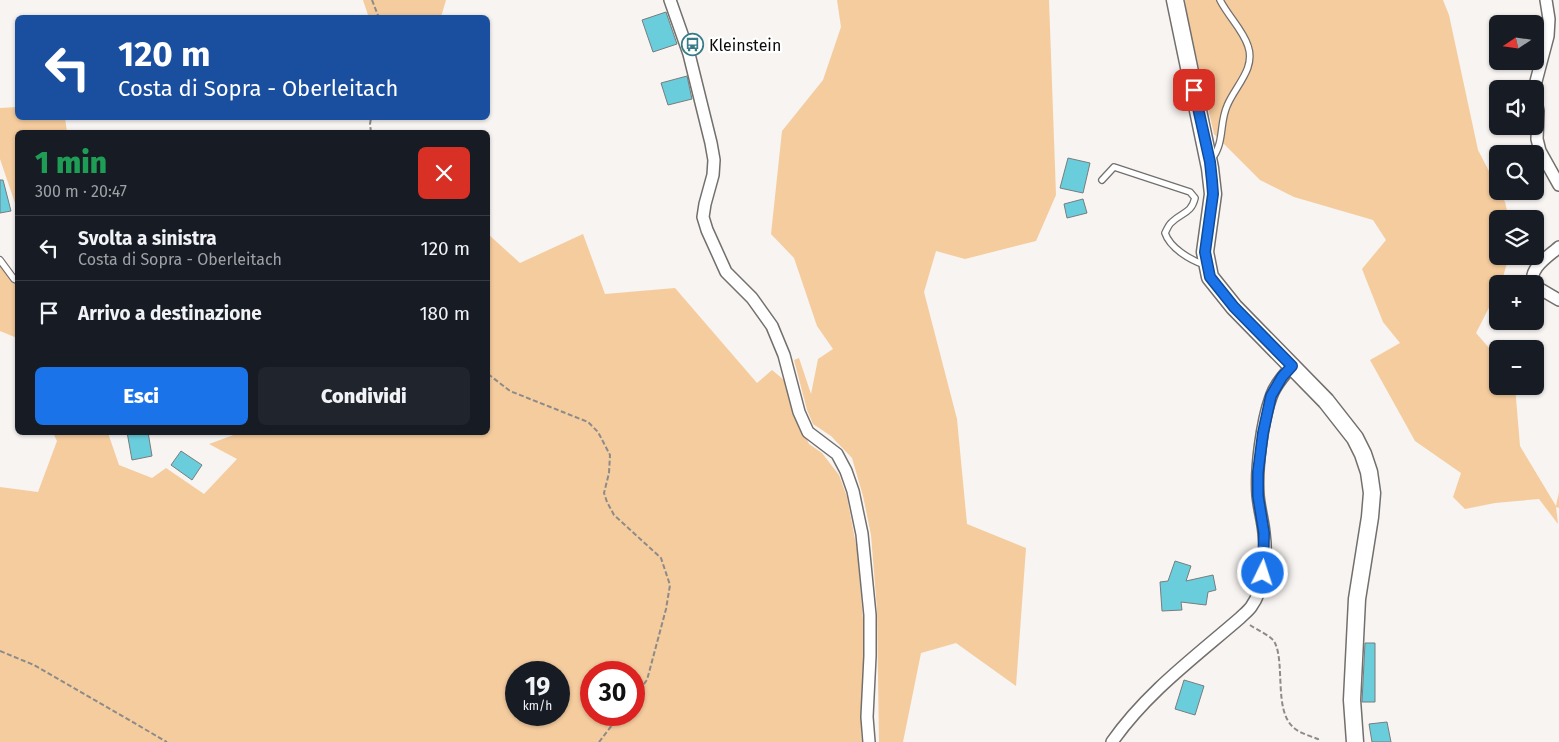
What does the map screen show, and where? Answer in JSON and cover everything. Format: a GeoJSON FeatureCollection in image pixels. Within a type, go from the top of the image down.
{"type":"FeatureCollection","features":[{"type":"Feature","properties":{"kind":"main road"},"geometry":{"type":"LineString","coordinates":[[1175,0],[1210,162],[1213,194],[1205,252],[1210,277],[1219,289],[1326,401],[1355,438],[1364,454],[1370,472],[1372,493],[1370,517],[1356,608],[1352,700],[1355,742]]}},
{"type":"Feature","properties":{"kind":"street"},"geometry":{"type":"LineString","coordinates":[[670,0],[689,54],[714,160],[713,174],[703,217],[707,230],[726,272],[752,298],[772,326],[784,355],[800,412],[808,432],[837,454],[846,471],[853,492],[862,534],[870,615],[867,717],[869,742]]}},
{"type":"Feature","properties":{"kind":"street"},"geometry":{"type":"LineString","coordinates":[[1536,80],[1548,36],[1549,19],[1546,0]]}},
{"type":"Feature","properties":{"kind":"street"},"geometry":{"type":"LineString","coordinates":[[1537,135],[1540,151],[1559,185]]}},
{"type":"Feature","properties":{"kind":"street"},"geometry":{"type":"LineString","coordinates":[[1532,275],[1533,270],[1559,247]]}},
{"type":"Feature","properties":{"kind":"street"},"geometry":{"type":"LineString","coordinates":[[1544,291],[1559,300]]}},
{"type":"Feature","properties":{"kind":"street"},"geometry":{"type":"LineString","coordinates":[[1112,742],[1155,690],[1240,618],[1250,607],[1258,593],[1263,573],[1264,533],[1258,496],[1258,472],[1263,433],[1271,396],[1282,377],[1292,366]]}},
{"type":"Feature","properties":{"kind":"lane"},"geometry":{"type":"LineString","coordinates":[[1210,162],[1218,152],[1226,107],[1250,64],[1248,46],[1220,0]]}},
{"type":"Feature","properties":{"kind":"lane"},"geometry":{"type":"LineString","coordinates":[[1102,180],[1114,167],[1190,192],[1195,198],[1193,206],[1186,213],[1171,222],[1165,233],[1168,240],[1178,250],[1195,262],[1207,265]]}},
{"type":"Feature","properties":{"kind":"lane"},"geometry":{"type":"LineString","coordinates":[[0,260],[15,280]]}},
{"type":"Feature","properties":{"kind":"path"},"geometry":{"type":"LineString","coordinates":[[372,0],[378,15]]}},
{"type":"Feature","properties":{"kind":"path"},"geometry":{"type":"LineString","coordinates":[[490,376],[510,391],[588,422],[598,432],[610,455],[609,472],[604,493],[606,502],[614,515],[661,558],[670,585],[666,609],[645,681]]}},
{"type":"Feature","properties":{"kind":"path"},"geometry":{"type":"LineString","coordinates":[[1240,618],[1275,641],[1286,716],[1293,727],[1318,739],[1319,742]]}},
{"type":"Feature","properties":{"kind":"path"},"geometry":{"type":"LineString","coordinates":[[0,651],[34,664],[167,742]]}},
{"type":"Feature","properties":{"kind":"path"},"geometry":{"type":"LineString","coordinates":[[599,742],[611,726]]}},
{"type":"Feature","properties":{"kind":"shaded area"},"geometry":{"type":"Polygon","coordinates":[[[363,0],[446,0],[442,15],[368,15],[363,0]]]}},
{"type":"Feature","properties":{"kind":"shaded area"},"geometry":{"type":"Polygon","coordinates":[[[837,0],[1049,0],[1056,195],[1036,241],[965,259],[936,251],[924,292],[957,419],[967,524],[1026,548],[1016,686],[956,643],[921,653],[903,742],[879,742],[877,609],[871,535],[863,496],[852,458],[831,436],[813,424],[807,410],[794,360],[799,358],[811,394],[818,359],[833,349],[817,326],[794,258],[771,234],[782,131],[823,80],[841,27],[837,0]]]}},
{"type":"Feature","properties":{"kind":"shaded area"},"geometry":{"type":"Polygon","coordinates":[[[1185,0],[1443,0],[1449,15],[1478,150],[1489,171],[1489,200],[1504,200],[1507,210],[1489,210],[1489,265],[1506,265],[1504,275],[1489,275],[1489,308],[1476,333],[1489,348],[1489,395],[1516,395],[1520,446],[1556,506],[1559,492],[1559,508],[1556,507],[1558,524],[1539,499],[1495,503],[1465,509],[1453,497],[1461,473],[1415,441],[1370,360],[1400,343],[1383,322],[1362,269],[1386,240],[1373,220],[1294,197],[1260,180],[1214,134],[1186,12],[1185,0]]]}},
{"type":"Feature","properties":{"kind":"shaded area"},"geometry":{"type":"Polygon","coordinates":[[[15,107],[15,120],[65,120],[67,130],[15,130],[15,203],[0,159],[0,108],[15,107]]]}},
{"type":"Feature","properties":{"kind":"shaded area"},"geometry":{"type":"Polygon","coordinates":[[[583,234],[605,294],[675,288],[757,383],[772,370],[784,380],[794,412],[809,444],[822,453],[839,475],[847,497],[857,550],[864,631],[862,742],[0,742],[0,487],[38,492],[57,441],[54,435],[109,435],[119,465],[152,478],[166,468],[204,494],[237,459],[209,444],[234,435],[490,435],[490,236],[520,263],[583,234]]]}},
{"type":"Feature","properties":{"kind":"shaded area"},"geometry":{"type":"Polygon","coordinates":[[[0,265],[10,280],[15,284],[15,337],[0,331],[0,265]]]}},
{"type":"Feature","properties":{"kind":"building"},"geometry":{"type":"Polygon","coordinates":[[[666,12],[677,44],[653,52],[642,20],[666,12]]]}},
{"type":"Feature","properties":{"kind":"building"},"geometry":{"type":"Polygon","coordinates":[[[687,76],[692,99],[668,105],[661,83],[687,76]]]}},
{"type":"Feature","properties":{"kind":"building"},"geometry":{"type":"Polygon","coordinates":[[[1068,158],[1090,163],[1083,193],[1060,188],[1068,158]]]}},
{"type":"Feature","properties":{"kind":"building"},"geometry":{"type":"Polygon","coordinates":[[[0,180],[3,180],[11,211],[0,213],[0,180]]]}},
{"type":"Feature","properties":{"kind":"building"},"geometry":{"type":"Polygon","coordinates":[[[1083,199],[1087,213],[1067,218],[1064,204],[1083,199]]]}},
{"type":"Feature","properties":{"kind":"building"},"geometry":{"type":"Polygon","coordinates":[[[128,435],[148,435],[152,456],[132,460],[128,435]]]}},
{"type":"Feature","properties":{"kind":"building"},"geometry":{"type":"Polygon","coordinates":[[[181,451],[202,465],[192,480],[171,465],[181,451]]]}},
{"type":"Feature","properties":{"kind":"building"},"geometry":{"type":"Polygon","coordinates":[[[1175,561],[1191,566],[1186,581],[1213,575],[1216,590],[1208,592],[1206,605],[1181,602],[1182,610],[1162,611],[1160,582],[1168,581],[1175,561]]]}},
{"type":"Feature","properties":{"kind":"building"},"geometry":{"type":"Polygon","coordinates":[[[1365,643],[1375,643],[1375,702],[1362,702],[1365,643]]]}},
{"type":"Feature","properties":{"kind":"building"},"geometry":{"type":"Polygon","coordinates":[[[1184,680],[1204,686],[1195,715],[1175,709],[1184,680]]]}},
{"type":"Feature","properties":{"kind":"building"},"geometry":{"type":"Polygon","coordinates":[[[1387,722],[1391,742],[1372,742],[1369,724],[1387,722]]]}},
{"type":"Feature","properties":{"kind":"place","name":"Kleinstein"},"geometry":{"type":"Point","coordinates":[693,45]}},
{"type":"Feature","properties":{"kind":"route"},"geometry":{"type":"LineString","coordinates":[[1194,90],[1210,162],[1212,181],[1213,194],[1205,252],[1210,277],[1234,307],[1292,366],[1282,377],[1271,396],[1263,433],[1258,472],[1258,496],[1264,533],[1263,573]]}}]}
